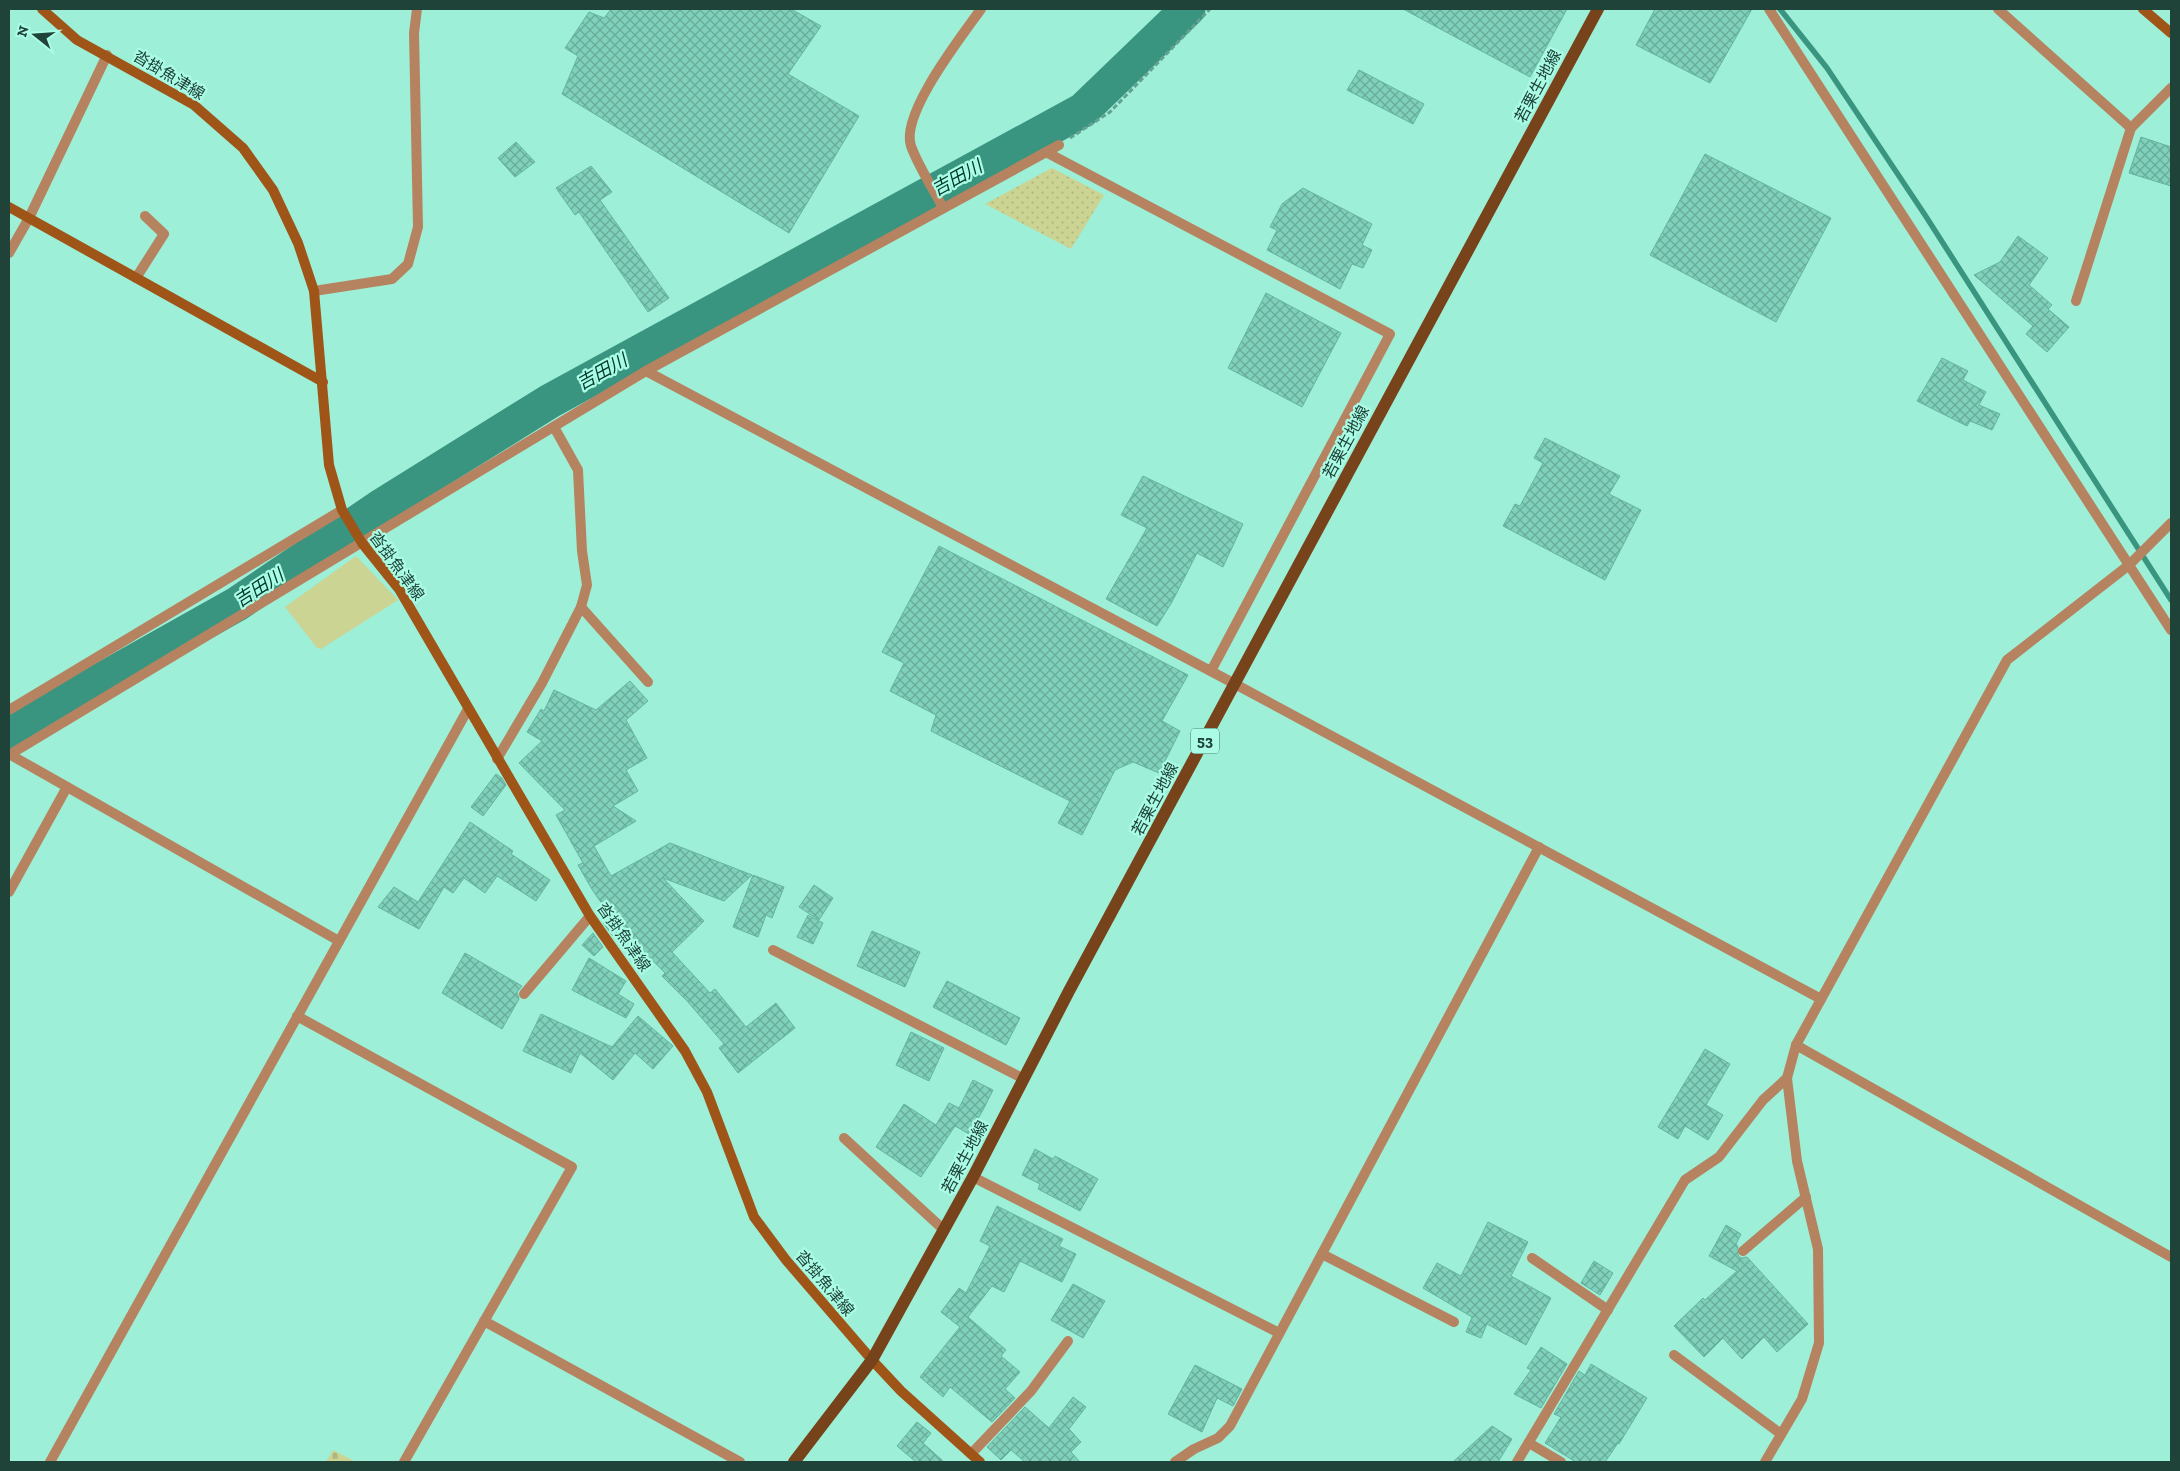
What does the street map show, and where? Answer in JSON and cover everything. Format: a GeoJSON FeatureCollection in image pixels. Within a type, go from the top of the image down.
{"type":"FeatureCollection","features":[{"type":"Feature","properties":{"kind":"main road","name":"沓掛魚津線"},"geometry":{"type":"LineString","coordinates":[[42,9],[77,40],[194,104],[243,148],[273,190],[298,243],[314,291],[329,464],[343,513],[360,540],[399,589],[590,916],[685,1051],[707,1092],[754,1217],[786,1260],[900,1391],[977,1460]]}},
{"type":"Feature","properties":{"kind":"main road","name":"若栗生地線"},"geometry":{"type":"LineString","coordinates":[[794,1462],[872,1360],[974,1177],[1069,991],[1598,9]]}},
{"type":"Feature","properties":{"kind":"main road"},"geometry":{"type":"LineString","coordinates":[[2143,9],[2171,34]]}},
{"type":"Feature","properties":{"kind":"main road"},"geometry":{"type":"LineString","coordinates":[[9,207],[323,382]]}},
{"type":"Feature","properties":{"kind":"street"},"geometry":{"type":"LineString","coordinates":[[314,291],[392,279],[408,264],[418,227],[414,33],[417,9]]}},
{"type":"Feature","properties":{"kind":"street"},"geometry":{"type":"LineString","coordinates":[[943,208],[910,145],[913,118],[932,76],[981,9]]}},
{"type":"Feature","properties":{"kind":"street"},"geometry":{"type":"LineString","coordinates":[[1769,9],[2171,630]]}},
{"type":"Feature","properties":{"kind":"street"},"geometry":{"type":"LineString","coordinates":[[1998,9],[2131,128]]}},
{"type":"Feature","properties":{"kind":"street"},"geometry":{"type":"LineString","coordinates":[[9,253],[29,218],[107,56]]}},
{"type":"Feature","properties":{"kind":"street"},"geometry":{"type":"LineString","coordinates":[[2076,301],[2131,128],[2171,88]]}},
{"type":"Feature","properties":{"kind":"street"},"geometry":{"type":"LineString","coordinates":[[339,940],[9,754],[360,540],[554,428],[646,371],[1059,145]]}},
{"type":"Feature","properties":{"kind":"street"},"geometry":{"type":"LineString","coordinates":[[1046,152],[1390,334],[1211,671]]}},
{"type":"Feature","properties":{"kind":"street"},"geometry":{"type":"LineString","coordinates":[[136,278],[164,234],[145,216]]}},
{"type":"Feature","properties":{"kind":"street"},"geometry":{"type":"LineString","coordinates":[[646,371],[1211,671],[1821,999]]}},
{"type":"Feature","properties":{"kind":"street"},"geometry":{"type":"LineString","coordinates":[[497,759],[542,683],[581,607],[586,585],[582,551],[578,470],[554,428]]}},
{"type":"Feature","properties":{"kind":"street"},"geometry":{"type":"LineString","coordinates":[[9,710],[343,513]]}},
{"type":"Feature","properties":{"kind":"street"},"geometry":{"type":"LineString","coordinates":[[1765,1462],[1802,1399],[1819,1343],[1818,1249],[1797,1161],[1787,1078],[1796,1045],[2007,660],[2129,565],[2171,522]]}},
{"type":"Feature","properties":{"kind":"street"},"geometry":{"type":"LineString","coordinates":[[581,607],[648,682]]}},
{"type":"Feature","properties":{"kind":"street"},"geometry":{"type":"LineString","coordinates":[[50,1462],[468,709]]}},
{"type":"Feature","properties":{"kind":"street"},"geometry":{"type":"LineString","coordinates":[[9,892],[68,788]]}},
{"type":"Feature","properties":{"kind":"street"},"geometry":{"type":"LineString","coordinates":[[1175,1462],[1194,1449],[1218,1438],[1230,1426],[1539,847]]}},
{"type":"Feature","properties":{"kind":"street"},"geometry":{"type":"LineString","coordinates":[[524,994],[590,916]]}},
{"type":"Feature","properties":{"kind":"street"},"geometry":{"type":"LineString","coordinates":[[773,950],[1024,1079]]}},
{"type":"Feature","properties":{"kind":"street"},"geometry":{"type":"LineString","coordinates":[[297,1016],[572,1167],[404,1462]]}},
{"type":"Feature","properties":{"kind":"street"},"geometry":{"type":"LineString","coordinates":[[1796,1045],[2171,1256]]}},
{"type":"Feature","properties":{"kind":"street"},"geometry":{"type":"LineString","coordinates":[[1517,1462],[1685,1180],[1719,1157],[1763,1100],[1787,1078]]}},
{"type":"Feature","properties":{"kind":"street"},"geometry":{"type":"LineString","coordinates":[[844,1138],[944,1230]]}},
{"type":"Feature","properties":{"kind":"street"},"geometry":{"type":"LineString","coordinates":[[974,1177],[1279,1333]]}},
{"type":"Feature","properties":{"kind":"street"},"geometry":{"type":"LineString","coordinates":[[1743,1251],[1806,1197]]}},
{"type":"Feature","properties":{"kind":"street"},"geometry":{"type":"LineString","coordinates":[[1322,1254],[1454,1322]]}},
{"type":"Feature","properties":{"kind":"street"},"geometry":{"type":"LineString","coordinates":[[1532,1258],[1608,1310]]}},
{"type":"Feature","properties":{"kind":"street"},"geometry":{"type":"LineString","coordinates":[[484,1321],[740,1462]]}},
{"type":"Feature","properties":{"kind":"street"},"geometry":{"type":"LineString","coordinates":[[977,1460],[1031,1392],[1068,1341]]}},
{"type":"Feature","properties":{"kind":"street"},"geometry":{"type":"LineString","coordinates":[[1674,1355],[1781,1434]]}},
{"type":"Feature","properties":{"kind":"street"},"geometry":{"type":"LineString","coordinates":[[1528,1443],[1561,1462]]}},
{"type":"Feature","properties":{"kind":"path"},"geometry":{"type":"LineString","coordinates":[[1059,145],[1110,112],[1210,9]]}},
{"type":"Feature","properties":{"kind":"green space"},"geometry":{"type":"Polygon","coordinates":[[[1052,168],[1104,195],[1071,249],[985,204],[1052,168]]]}},
{"type":"Feature","properties":{"kind":"green space"},"geometry":{"type":"Polygon","coordinates":[[[356,556],[398,600],[321,649],[317,648],[285,607],[356,556]]]}},
{"type":"Feature","properties":{"kind":"green space"},"geometry":{"type":"Polygon","coordinates":[[[333,1450],[356,1462],[326,1462],[333,1450]]]}},
{"type":"Feature","properties":{"kind":"building"},"geometry":{"type":"Polygon","coordinates":[[[611,9],[791,9],[821,26],[788,74],[859,116],[789,233],[562,94],[578,56],[565,48],[589,12],[604,18],[611,9]]]}},
{"type":"Feature","properties":{"kind":"building"},"geometry":{"type":"Polygon","coordinates":[[[1403,9],[1567,9],[1530,77],[1403,9]]]}},
{"type":"Feature","properties":{"kind":"building"},"geometry":{"type":"Polygon","coordinates":[[[1655,9],[1752,9],[1710,83],[1636,45],[1655,9]]]}},
{"type":"Feature","properties":{"kind":"building"},"geometry":{"type":"Polygon","coordinates":[[[1359,70],[1424,104],[1413,124],[1347,90],[1359,70]]]}},
{"type":"Feature","properties":{"kind":"building"},"geometry":{"type":"Polygon","coordinates":[[[2141,137],[2171,147],[2171,186],[2129,173],[2141,137]]]}},
{"type":"Feature","properties":{"kind":"building"},"geometry":{"type":"Polygon","coordinates":[[[516,142],[535,162],[515,177],[498,158],[516,142]]]}},
{"type":"Feature","properties":{"kind":"building"},"geometry":{"type":"Polygon","coordinates":[[[1705,154],[1831,218],[1776,322],[1650,255],[1705,154]]]}},
{"type":"Feature","properties":{"kind":"building"},"geometry":{"type":"Polygon","coordinates":[[[591,166],[612,192],[600,200],[669,298],[648,312],[579,212],[575,215],[556,188],[591,166]]]}},
{"type":"Feature","properties":{"kind":"building"},"geometry":{"type":"Polygon","coordinates":[[[1303,188],[1372,224],[1362,245],[1372,250],[1363,268],[1352,264],[1340,289],[1267,250],[1277,230],[1270,227],[1282,204],[1303,188]]]}},
{"type":"Feature","properties":{"kind":"building"},"geometry":{"type":"Polygon","coordinates":[[[2018,236],[2048,258],[2029,285],[2052,305],[2048,309],[2069,327],[2047,352],[2026,334],[2033,326],[1974,275],[2000,262],[2018,236]]]}},
{"type":"Feature","properties":{"kind":"building"},"geometry":{"type":"Polygon","coordinates":[[[1266,293],[1341,333],[1302,407],[1228,368],[1266,293]]]}},
{"type":"Feature","properties":{"kind":"building"},"geometry":{"type":"Polygon","coordinates":[[[1942,358],[1968,371],[1963,380],[1986,392],[1979,405],[2000,414],[1992,430],[1970,421],[1967,426],[1917,401],[1942,358]]]}},
{"type":"Feature","properties":{"kind":"building"},"geometry":{"type":"Polygon","coordinates":[[[1545,438],[1620,476],[1609,494],[1641,510],[1605,580],[1503,526],[1515,504],[1520,506],[1543,463],[1534,458],[1545,438]]]}},
{"type":"Feature","properties":{"kind":"building"},"geometry":{"type":"Polygon","coordinates":[[[1143,476],[1243,524],[1223,567],[1197,553],[1172,602],[1157,626],[1106,599],[1147,528],[1121,515],[1143,476]]]}},
{"type":"Feature","properties":{"kind":"building"},"geometry":{"type":"Polygon","coordinates":[[[939,546],[1188,675],[1162,721],[1180,731],[1159,773],[1133,762],[1115,770],[1082,835],[1058,823],[1070,801],[931,731],[936,715],[890,691],[904,663],[882,652],[939,546]]]}},
{"type":"Feature","properties":{"kind":"building"},"geometry":{"type":"Polygon","coordinates":[[[630,681],[648,701],[626,720],[647,758],[626,770],[638,791],[613,806],[636,821],[594,846],[611,876],[670,843],[752,875],[724,901],[663,878],[704,921],[672,952],[710,993],[715,989],[746,1027],[776,1003],[795,1028],[738,1073],[719,1048],[724,1044],[688,1002],[662,976],[665,973],[621,928],[613,936],[603,923],[610,915],[578,865],[583,863],[556,815],[565,810],[519,763],[542,741],[527,732],[541,709],[544,711],[554,690],[596,710],[630,681]]]}},
{"type":"Feature","properties":{"kind":"building"},"geometry":{"type":"Polygon","coordinates":[[[496,774],[502,778],[506,785],[483,816],[471,807],[496,774]]]}},
{"type":"Feature","properties":{"kind":"building"},"geometry":{"type":"Polygon","coordinates":[[[470,822],[513,851],[511,854],[550,880],[536,901],[497,876],[485,893],[464,878],[453,893],[444,887],[419,929],[378,907],[394,887],[418,902],[470,822]]]}},
{"type":"Feature","properties":{"kind":"building"},"geometry":{"type":"Polygon","coordinates":[[[753,875],[784,887],[772,918],[766,915],[758,937],[733,927],[753,875]]]}},
{"type":"Feature","properties":{"kind":"building"},"geometry":{"type":"Polygon","coordinates":[[[814,885],[833,898],[819,920],[799,907],[814,885]]]}},
{"type":"Feature","properties":{"kind":"building"},"geometry":{"type":"Polygon","coordinates":[[[808,915],[823,923],[813,944],[797,937],[808,915]]]}},
{"type":"Feature","properties":{"kind":"building"},"geometry":{"type":"Polygon","coordinates":[[[872,931],[920,952],[905,987],[857,966],[872,931]]]}},
{"type":"Feature","properties":{"kind":"building"},"geometry":{"type":"Polygon","coordinates":[[[593,933],[603,947],[594,956],[582,945],[593,933]]]}},
{"type":"Feature","properties":{"kind":"building"},"geometry":{"type":"Polygon","coordinates":[[[465,953],[522,986],[517,992],[519,999],[502,1029],[442,993],[465,953]]]}},
{"type":"Feature","properties":{"kind":"building"},"geometry":{"type":"Polygon","coordinates":[[[589,958],[626,981],[618,994],[634,1004],[626,1018],[572,990],[589,958]]]}},
{"type":"Feature","properties":{"kind":"building"},"geometry":{"type":"Polygon","coordinates":[[[947,981],[1020,1018],[1006,1045],[933,1007],[947,981]]]}},
{"type":"Feature","properties":{"kind":"building"},"geometry":{"type":"Polygon","coordinates":[[[541,1014],[612,1047],[638,1016],[673,1046],[653,1069],[635,1053],[613,1080],[580,1053],[571,1073],[523,1051],[541,1014]]]}},
{"type":"Feature","properties":{"kind":"building"},"geometry":{"type":"Polygon","coordinates":[[[911,1032],[944,1048],[929,1081],[896,1065],[911,1032]]]}},
{"type":"Feature","properties":{"kind":"building"},"geometry":{"type":"Polygon","coordinates":[[[1705,1049],[1730,1064],[1706,1105],[1723,1115],[1708,1140],[1685,1126],[1678,1139],[1658,1127],[1705,1049]]]}},
{"type":"Feature","properties":{"kind":"building"},"geometry":{"type":"Polygon","coordinates":[[[973,1080],[993,1090],[983,1110],[969,1134],[955,1126],[921,1177],[876,1147],[904,1104],[936,1125],[949,1103],[959,1108],[973,1080]]]}},
{"type":"Feature","properties":{"kind":"building"},"geometry":{"type":"Polygon","coordinates":[[[1035,1149],[1053,1159],[1055,1156],[1098,1179],[1080,1211],[1038,1189],[1040,1184],[1022,1175],[1035,1149]]]}},
{"type":"Feature","properties":{"kind":"building"},"geometry":{"type":"Polygon","coordinates":[[[997,1206],[1063,1239],[1059,1246],[1076,1254],[1062,1282],[1020,1261],[1004,1292],[992,1286],[968,1317],[1006,1350],[1001,1356],[1020,1372],[1005,1389],[1015,1398],[992,1422],[950,1387],[943,1397],[920,1377],[960,1327],[941,1312],[959,1288],[966,1293],[990,1246],[980,1241],[997,1206]]]}},
{"type":"Feature","properties":{"kind":"building"},"geometry":{"type":"Polygon","coordinates":[[[1488,1222],[1528,1242],[1511,1276],[1551,1298],[1526,1345],[1487,1324],[1481,1338],[1466,1332],[1472,1317],[1423,1288],[1437,1263],[1461,1276],[1488,1222]]]}},
{"type":"Feature","properties":{"kind":"building"},"geometry":{"type":"Polygon","coordinates":[[[1726,1225],[1741,1234],[1736,1244],[1738,1255],[1741,1258],[1747,1257],[1808,1324],[1777,1352],[1764,1337],[1742,1359],[1723,1338],[1704,1357],[1674,1326],[1703,1298],[1705,1300],[1737,1271],[1709,1256],[1726,1225]]]}},
{"type":"Feature","properties":{"kind":"building"},"geometry":{"type":"Polygon","coordinates":[[[1594,1261],[1613,1273],[1600,1295],[1581,1283],[1594,1261]]]}},
{"type":"Feature","properties":{"kind":"building"},"geometry":{"type":"Polygon","coordinates":[[[1073,1284],[1105,1301],[1083,1338],[1051,1320],[1073,1284]]]}},
{"type":"Feature","properties":{"kind":"building"},"geometry":{"type":"Polygon","coordinates":[[[1541,1347],[1567,1364],[1541,1408],[1514,1394],[1531,1370],[1527,1368],[1541,1347]]]}},
{"type":"Feature","properties":{"kind":"building"},"geometry":{"type":"Polygon","coordinates":[[[1591,1364],[1647,1398],[1619,1444],[1605,1462],[1576,1462],[1545,1443],[1561,1417],[1554,1414],[1579,1371],[1585,1375],[1591,1364]]]}},
{"type":"Feature","properties":{"kind":"building"},"geometry":{"type":"Polygon","coordinates":[[[1195,1365],[1242,1389],[1233,1406],[1217,1398],[1202,1432],[1168,1414],[1195,1365]]]}},
{"type":"Feature","properties":{"kind":"building"},"geometry":{"type":"Polygon","coordinates":[[[1073,1397],[1086,1407],[1069,1429],[1081,1442],[1071,1452],[1080,1462],[1025,1462],[1011,1450],[1001,1460],[987,1447],[1025,1407],[1049,1428],[1073,1397]]]}},
{"type":"Feature","properties":{"kind":"building"},"geometry":{"type":"Polygon","coordinates":[[[917,1422],[931,1433],[923,1443],[944,1462],[916,1462],[897,1446],[917,1422]]]}},
{"type":"Feature","properties":{"kind":"building"},"geometry":{"type":"Polygon","coordinates":[[[1492,1426],[1512,1439],[1498,1462],[1453,1462],[1492,1426]]]}},
{"type":"Feature","properties":{"kind":"waterway","name":"吉田川"},"geometry":{"type":"LineString","coordinates":[[9,732],[237,604],[383,505],[550,401],[1083,110],[1188,9]]}},
{"type":"Feature","properties":{"kind":"waterway"},"geometry":{"type":"LineString","coordinates":[[1780,9],[1827,68],[1925,215],[2171,600]]}}]}
